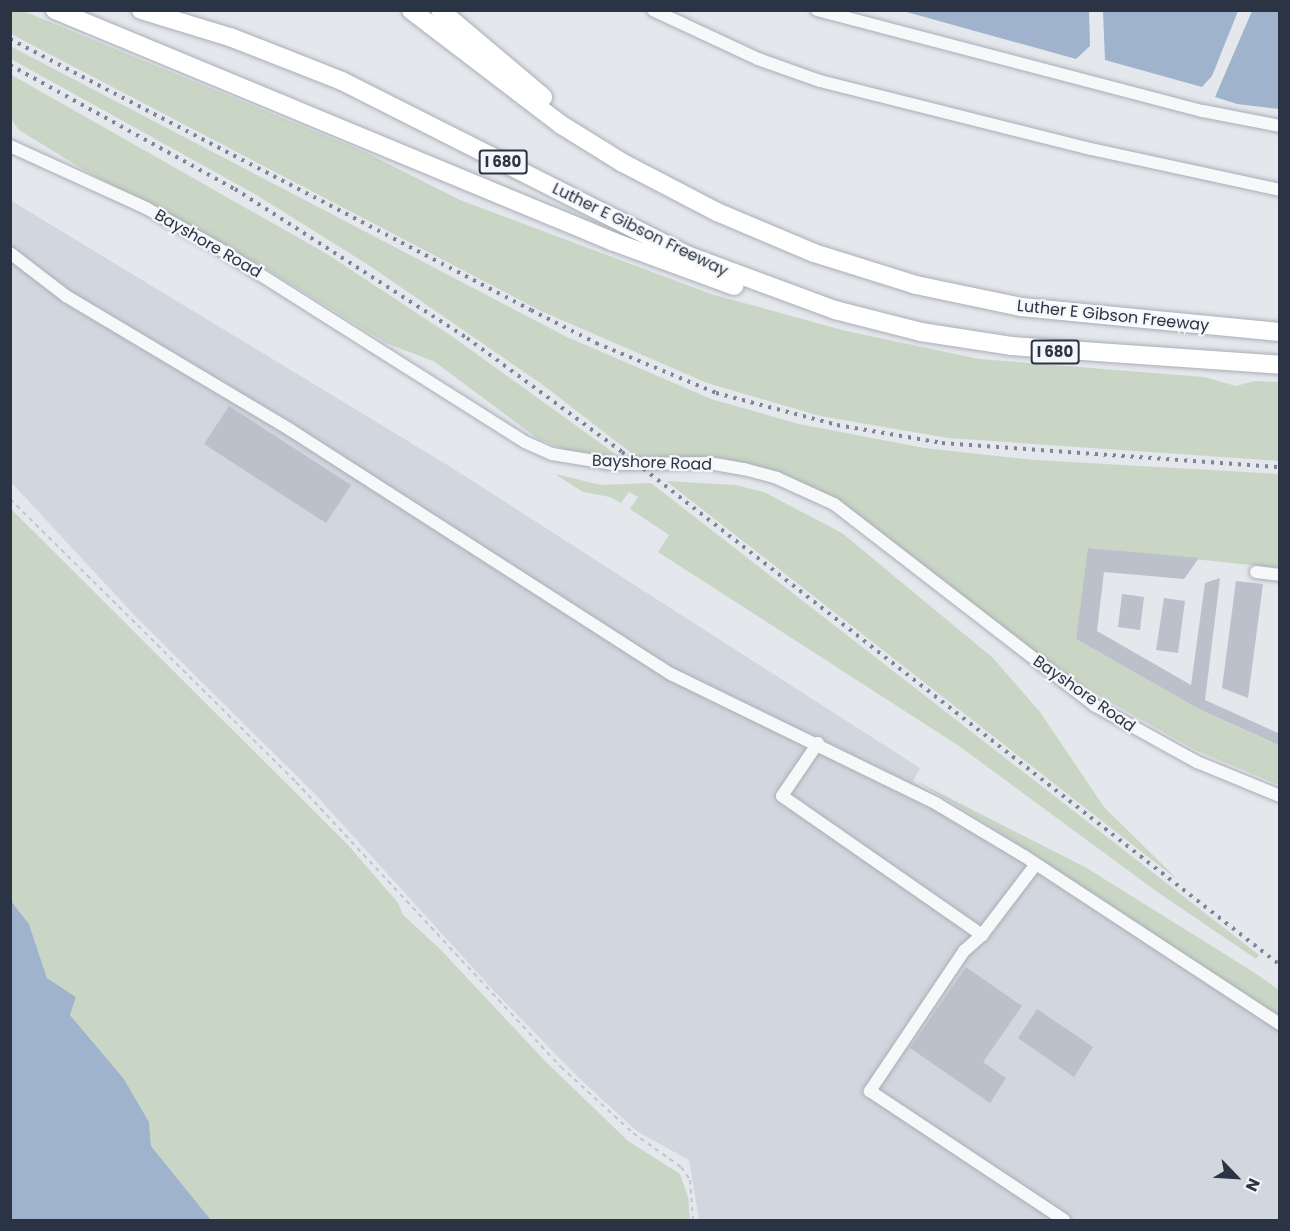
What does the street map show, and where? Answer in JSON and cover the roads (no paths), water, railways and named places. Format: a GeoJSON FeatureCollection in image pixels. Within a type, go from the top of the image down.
{"type":"FeatureCollection","features":[{"type":"Feature","properties":{"kind":"highway"},"geometry":{"type":"LineString","coordinates":[[55,10],[343,130],[712,279],[803,308],[834,310]]}},
{"type":"Feature","properties":{"kind":"highway","name":"Luther E Gibson Freeway"},"geometry":{"type":"LineString","coordinates":[[141,10],[171,17],[342,81],[688,256],[834,310],[921,332],[1011,346],[1280,365]]}},
{"type":"Feature","properties":{"kind":"highway","name":"Luther E Gibson Freeway"},"geometry":{"type":"LineString","coordinates":[[411,10],[551,117],[622,163],[766,234],[916,285],[1045,311],[1280,332]]}},
{"type":"Feature","properties":{"kind":"highway"},"geometry":{"type":"LineString","coordinates":[[440,10],[622,163]]}},
{"type":"Feature","properties":{"kind":"street"},"geometry":{"type":"LineString","coordinates":[[653,10],[758,59],[820,81],[1137,160],[1280,190]]}},
{"type":"Feature","properties":{"kind":"street"},"geometry":{"type":"LineString","coordinates":[[817,10],[1203,111],[1280,126]]}},
{"type":"Feature","properties":{"kind":"street","name":"Bayshore Road"},"geometry":{"type":"LineString","coordinates":[[10,146],[146,208],[218,248],[525,441],[552,454],[613,464],[709,463],[732,467],[777,478],[834,504],[1099,708],[1197,762],[1280,796]]}},
{"type":"Feature","properties":{"kind":"street"},"geometry":{"type":"LineString","coordinates":[[10,253],[66,296],[289,429],[670,674],[818,743],[937,804],[1036,864],[1280,1024]]}},
{"type":"Feature","properties":{"kind":"street"},"geometry":{"type":"LineString","coordinates":[[1256,572],[1280,575]]}},
{"type":"Feature","properties":{"kind":"street"},"geometry":{"type":"LineString","coordinates":[[818,743],[782,796],[982,935]]}},
{"type":"Feature","properties":{"kind":"street"},"geometry":{"type":"LineString","coordinates":[[1036,864],[982,935],[964,951],[870,1091],[1064,1221]]}},
{"type":"Feature","properties":{"kind":"water"},"geometry":{"type":"Polygon","coordinates":[[[1103,10],[1238,11],[1212,76],[1202,87],[1105,60],[1103,10]]]}},
{"type":"Feature","properties":{"kind":"water"},"geometry":{"type":"Polygon","coordinates":[[[903,11],[1089,11],[1090,46],[1076,59],[903,11]]]}},
{"type":"Feature","properties":{"kind":"water"},"geometry":{"type":"Polygon","coordinates":[[[1252,11],[1279,11],[1279,109],[1237,104],[1215,97],[1252,11]]]}},
{"type":"Feature","properties":{"kind":"water"},"geometry":{"type":"Polygon","coordinates":[[[11,901],[29,924],[47,978],[76,997],[70,1015],[124,1079],[149,1122],[151,1146],[211,1220],[11,1220],[11,901]]]}},
{"type":"Feature","properties":{"kind":"railway"},"geometry":{"type":"LineString","coordinates":[[10,39],[596,343],[716,393],[837,425],[942,443],[1280,467]]}},
{"type":"Feature","properties":{"kind":"railway"},"geometry":{"type":"LineString","coordinates":[[10,65],[235,189],[467,338],[622,452],[1280,965]]}}]}
